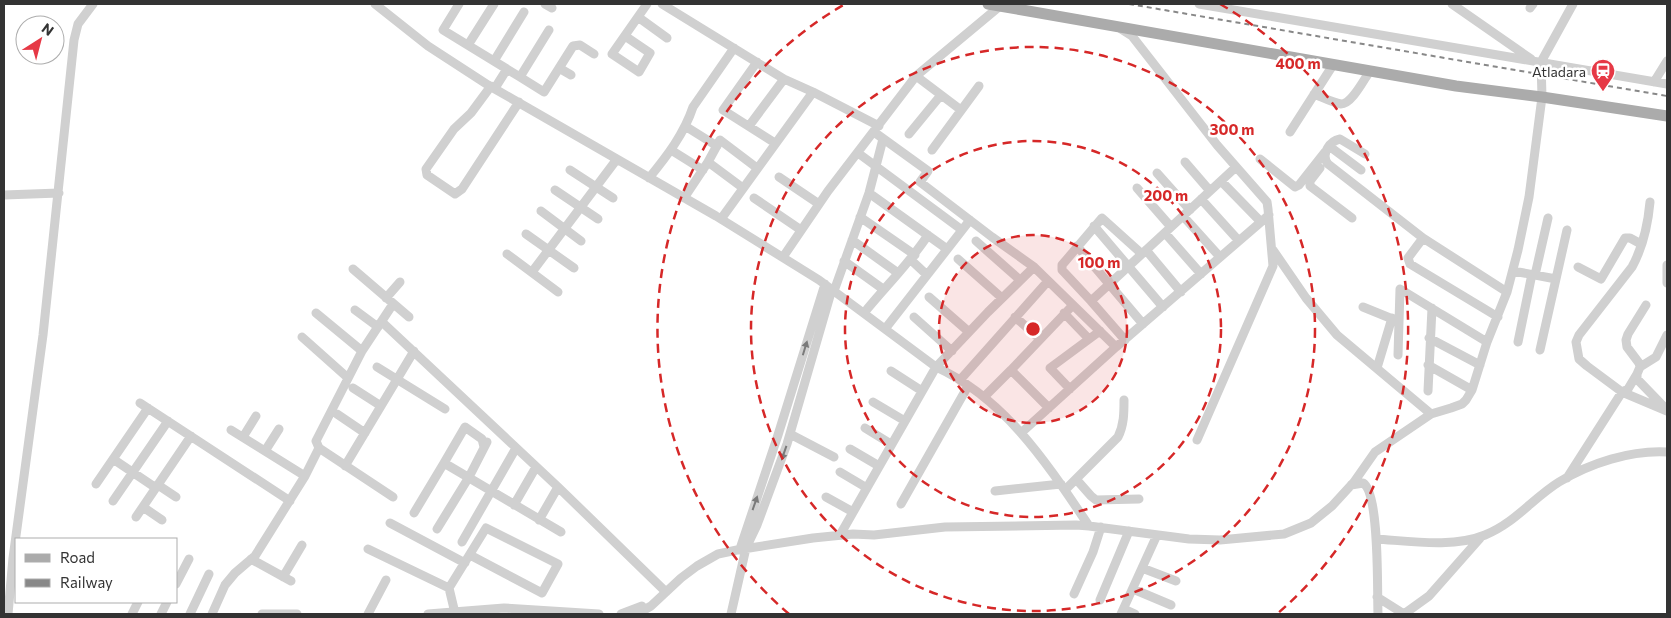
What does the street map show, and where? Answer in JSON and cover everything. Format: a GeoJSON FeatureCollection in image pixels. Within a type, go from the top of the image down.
{"type":"FeatureCollection","features":[{"type":"Feature","properties":{"kind":"main road"},"geometry":{"type":"LineString","coordinates":[[988,4],[1041,8],[1117,26],[1456,86],[1667,116]]}},
{"type":"Feature","properties":{"kind":"street"},"geometry":{"type":"LineString","coordinates":[[8,614],[8,557],[43,335],[74,40],[78,24],[93,4]]}},
{"type":"Feature","properties":{"kind":"street"},"geometry":{"type":"LineString","coordinates":[[375,4],[428,46],[493,87],[783,257],[830,288],[936,368],[960,380],[998,408],[1063,487],[1089,526]]}},
{"type":"Feature","properties":{"kind":"street"},"geometry":{"type":"LineString","coordinates":[[459,4],[443,30],[544,92],[573,46],[580,45],[594,54]]}},
{"type":"Feature","properties":{"kind":"street"},"geometry":{"type":"LineString","coordinates":[[468,45],[494,4]]}},
{"type":"Feature","properties":{"kind":"street"},"geometry":{"type":"LineString","coordinates":[[625,36],[647,4]]}},
{"type":"Feature","properties":{"kind":"street"},"geometry":{"type":"LineString","coordinates":[[662,4],[784,79],[813,92],[877,129],[883,139],[928,171],[920,182],[1034,266],[1116,347]]}},
{"type":"Feature","properties":{"kind":"street"},"geometry":{"type":"LineString","coordinates":[[1199,4],[1667,84]]}},
{"type":"Feature","properties":{"kind":"street"},"geometry":{"type":"LineString","coordinates":[[1452,4],[1538,62]]}},
{"type":"Feature","properties":{"kind":"street"},"geometry":{"type":"LineString","coordinates":[[637,614],[651,606],[697,566],[718,554],[743,549],[840,536],[874,535],[953,527],[1089,526],[1189,539],[1220,540],[1284,534],[1311,523],[1323,514],[1351,485],[1375,452],[1431,414],[1462,404],[1472,390],[1487,342],[1507,292],[1529,197],[1542,97],[1538,62],[1573,4]]}},
{"type":"Feature","properties":{"kind":"street"},"geometry":{"type":"LineString","coordinates":[[783,257],[819,204],[916,76],[1000,6]]}},
{"type":"Feature","properties":{"kind":"street"},"geometry":{"type":"LineString","coordinates":[[494,61],[524,12]]}},
{"type":"Feature","properties":{"kind":"street"},"geometry":{"type":"LineString","coordinates":[[638,18],[667,38]]}},
{"type":"Feature","properties":{"kind":"street"},"geometry":{"type":"LineString","coordinates":[[1117,26],[1132,36],[1236,167],[1267,202],[1273,266],[1197,440]]}},
{"type":"Feature","properties":{"kind":"street"},"geometry":{"type":"LineString","coordinates":[[520,77],[549,30]]}},
{"type":"Feature","properties":{"kind":"street"},"geometry":{"type":"LineString","coordinates":[[650,178],[671,150],[685,126],[693,107],[734,48]]}},
{"type":"Feature","properties":{"kind":"street"},"geometry":{"type":"LineString","coordinates":[[1654,82],[1667,61]]}},
{"type":"Feature","properties":{"kind":"street"},"geometry":{"type":"LineString","coordinates":[[758,62],[723,110],[775,143]]}},
{"type":"Feature","properties":{"kind":"street"},"geometry":{"type":"LineString","coordinates":[[1290,132],[1333,64]]}},
{"type":"Feature","properties":{"kind":"street"},"geometry":{"type":"LineString","coordinates":[[560,68],[571,75]]}},
{"type":"Feature","properties":{"kind":"street"},"geometry":{"type":"LineString","coordinates":[[507,69],[454,129],[426,169],[427,175],[455,194],[462,189],[518,102]]}},
{"type":"Feature","properties":{"kind":"street"},"geometry":{"type":"LineString","coordinates":[[1314,94],[1340,104],[1346,103],[1351,99],[1370,71]]}},
{"type":"Feature","properties":{"kind":"street"},"geometry":{"type":"LineString","coordinates":[[916,76],[961,110]]}},
{"type":"Feature","properties":{"kind":"street"},"geometry":{"type":"LineString","coordinates":[[749,126],[784,79]]}},
{"type":"Feature","properties":{"kind":"street"},"geometry":{"type":"LineString","coordinates":[[932,150],[979,86]]}},
{"type":"Feature","properties":{"kind":"street"},"geometry":{"type":"LineString","coordinates":[[721,219],[813,92]]}},
{"type":"Feature","properties":{"kind":"street"},"geometry":{"type":"LineString","coordinates":[[909,134],[941,94]]}},
{"type":"Feature","properties":{"kind":"street"},"geometry":{"type":"LineString","coordinates":[[685,126],[717,146]]}},
{"type":"Feature","properties":{"kind":"street"},"geometry":{"type":"LineString","coordinates":[[731,614],[743,549],[778,435],[830,288],[844,261],[869,193],[883,139]]}},
{"type":"Feature","properties":{"kind":"street"},"geometry":{"type":"LineString","coordinates":[[1352,218],[1310,186],[1310,181],[1334,140],[1340,139],[1347,142],[1365,154]]}},
{"type":"Feature","properties":{"kind":"street"},"geometry":{"type":"LineString","coordinates":[[684,198],[720,140],[757,168]]}},
{"type":"Feature","properties":{"kind":"street"},"geometry":{"type":"LineString","coordinates":[[671,150],[705,166],[743,188]]}},
{"type":"Feature","properties":{"kind":"street"},"geometry":{"type":"LineString","coordinates":[[858,153],[962,230]]}},
{"type":"Feature","properties":{"kind":"street"},"geometry":{"type":"LineString","coordinates":[[1327,153],[1423,238],[1507,292]]}},
{"type":"Feature","properties":{"kind":"street"},"geometry":{"type":"LineString","coordinates":[[1260,158],[1295,187],[1299,185],[1327,153]]}},
{"type":"Feature","properties":{"kind":"street"},"geometry":{"type":"LineString","coordinates":[[1327,153],[1361,170]]}},
{"type":"Feature","properties":{"kind":"street"},"geometry":{"type":"LineString","coordinates":[[532,272],[617,159]]}},
{"type":"Feature","properties":{"kind":"street"},"geometry":{"type":"LineString","coordinates":[[1185,162],[1210,191]]}},
{"type":"Feature","properties":{"kind":"street"},"geometry":{"type":"LineString","coordinates":[[1091,301],[1236,167]]}},
{"type":"Feature","properties":{"kind":"street"},"geometry":{"type":"LineString","coordinates":[[570,170],[613,198]]}},
{"type":"Feature","properties":{"kind":"street"},"geometry":{"type":"LineString","coordinates":[[1157,173],[1220,258]]}},
{"type":"Feature","properties":{"kind":"street"},"geometry":{"type":"LineString","coordinates":[[779,177],[819,204]]}},
{"type":"Feature","properties":{"kind":"street"},"geometry":{"type":"LineString","coordinates":[[1221,181],[1260,222]]}},
{"type":"Feature","properties":{"kind":"street"},"geometry":{"type":"LineString","coordinates":[[1137,188],[1201,274]]}},
{"type":"Feature","properties":{"kind":"street"},"geometry":{"type":"LineString","coordinates":[[555,190],[598,219]]}},
{"type":"Feature","properties":{"kind":"street"},"geometry":{"type":"LineString","coordinates":[[4,195],[59,193]]}},
{"type":"Feature","properties":{"kind":"street"},"geometry":{"type":"LineString","coordinates":[[869,193],[947,250]]}},
{"type":"Feature","properties":{"kind":"street"},"geometry":{"type":"LineString","coordinates":[[754,198],[802,230]]}},
{"type":"Feature","properties":{"kind":"street"},"geometry":{"type":"LineString","coordinates":[[1201,199],[1239,241]]}},
{"type":"Feature","properties":{"kind":"street"},"geometry":{"type":"LineString","coordinates":[[1650,202],[1646,227],[1632,267],[1579,335],[1576,342],[1579,359],[1586,366],[1622,392],[1667,410]]}},
{"type":"Feature","properties":{"kind":"street"},"geometry":{"type":"LineString","coordinates":[[541,211],[581,241]]}},
{"type":"Feature","properties":{"kind":"street"},"geometry":{"type":"LineString","coordinates":[[1020,433],[1269,215]]}},
{"type":"Feature","properties":{"kind":"street"},"geometry":{"type":"LineString","coordinates":[[860,217],[913,257],[927,275]]}},
{"type":"Feature","properties":{"kind":"street"},"geometry":{"type":"LineString","coordinates":[[1125,340],[1062,270],[1062,265],[1102,218],[1144,252],[1181,292]]}},
{"type":"Feature","properties":{"kind":"street"},"geometry":{"type":"LineString","coordinates":[[1518,342],[1548,218]]}},
{"type":"Feature","properties":{"kind":"street"},"geometry":{"type":"LineString","coordinates":[[885,329],[970,220]]}},
{"type":"Feature","properties":{"kind":"street"},"geometry":{"type":"LineString","coordinates":[[1094,226],[1163,307]]}},
{"type":"Feature","properties":{"kind":"street"},"geometry":{"type":"LineString","coordinates":[[1540,350],[1567,230]]}},
{"type":"Feature","properties":{"kind":"street"},"geometry":{"type":"LineString","coordinates":[[526,234],[574,268]]}},
{"type":"Feature","properties":{"kind":"street"},"geometry":{"type":"LineString","coordinates":[[864,313],[883,289],[913,257],[928,236]]}},
{"type":"Feature","properties":{"kind":"street"},"geometry":{"type":"LineString","coordinates":[[1423,238],[1408,258],[1410,264],[1498,318]]}},
{"type":"Feature","properties":{"kind":"street"},"geometry":{"type":"LineString","coordinates":[[1578,267],[1601,279],[1625,238],[1630,238],[1641,244]]}},
{"type":"Feature","properties":{"kind":"street"},"geometry":{"type":"LineString","coordinates":[[852,240],[898,273]]}},
{"type":"Feature","properties":{"kind":"street"},"geometry":{"type":"LineString","coordinates":[[976,241],[1020,280]]}},
{"type":"Feature","properties":{"kind":"street"},"geometry":{"type":"LineString","coordinates":[[1077,246],[1143,324]]}},
{"type":"Feature","properties":{"kind":"street"},"geometry":{"type":"LineString","coordinates":[[1272,248],[1306,298],[1337,335],[1431,414]]}},
{"type":"Feature","properties":{"kind":"street"},"geometry":{"type":"LineString","coordinates":[[507,254],[558,292]]}},
{"type":"Feature","properties":{"kind":"street"},"geometry":{"type":"LineString","coordinates":[[958,259],[1002,298]]}},
{"type":"Feature","properties":{"kind":"street"},"geometry":{"type":"LineString","coordinates":[[844,261],[883,289]]}},
{"type":"Feature","properties":{"kind":"street"},"geometry":{"type":"LineString","coordinates":[[1667,265],[1667,283]]}},
{"type":"Feature","properties":{"kind":"street"},"geometry":{"type":"LineString","coordinates":[[840,536],[936,368],[1034,266]]}},
{"type":"Feature","properties":{"kind":"street"},"geometry":{"type":"LineString","coordinates":[[353,269],[385,314],[414,350],[666,592]]}},
{"type":"Feature","properties":{"kind":"street"},"geometry":{"type":"LineString","coordinates":[[1513,271],[1556,279]]}},
{"type":"Feature","properties":{"kind":"street"},"geometry":{"type":"LineString","coordinates":[[960,380],[1048,281]]}},
{"type":"Feature","properties":{"kind":"street"},"geometry":{"type":"LineString","coordinates":[[393,497],[319,448],[316,441],[362,350],[385,314],[400,282]]}},
{"type":"Feature","properties":{"kind":"street"},"geometry":{"type":"LineString","coordinates":[[743,549],[757,525],[790,434],[830,288]]}},
{"type":"Feature","properties":{"kind":"street"},"geometry":{"type":"LineString","coordinates":[[1377,368],[1395,320],[1400,289],[1487,342]]}},
{"type":"Feature","properties":{"kind":"street"},"geometry":{"type":"LineString","coordinates":[[929,297],[969,332]]}},
{"type":"Feature","properties":{"kind":"street"},"geometry":{"type":"LineString","coordinates":[[984,398],[1073,305]]}},
{"type":"Feature","properties":{"kind":"street"},"geometry":{"type":"LineString","coordinates":[[1646,305],[1628,334],[1626,340],[1627,347],[1637,360],[1640,383],[1667,410]]}},
{"type":"Feature","properties":{"kind":"street"},"geometry":{"type":"LineString","coordinates":[[1363,307],[1395,320]]}},
{"type":"Feature","properties":{"kind":"street"},"geometry":{"type":"LineString","coordinates":[[1428,391],[1429,338],[1432,308]]}},
{"type":"Feature","properties":{"kind":"street"},"geometry":{"type":"LineString","coordinates":[[355,310],[408,317]]}},
{"type":"Feature","properties":{"kind":"street"},"geometry":{"type":"LineString","coordinates":[[316,313],[362,350]]}},
{"type":"Feature","properties":{"kind":"street"},"geometry":{"type":"LineString","coordinates":[[1064,313],[1090,339]]}},
{"type":"Feature","properties":{"kind":"street"},"geometry":{"type":"LineString","coordinates":[[914,316],[952,351]]}},
{"type":"Feature","properties":{"kind":"street"},"geometry":{"type":"LineString","coordinates":[[1015,317],[1040,340]]}},
{"type":"Feature","properties":{"kind":"street"},"geometry":{"type":"LineString","coordinates":[[1395,320],[1398,355]]}},
{"type":"Feature","properties":{"kind":"street"},"geometry":{"type":"LineString","coordinates":[[1070,388],[1050,368],[1100,331]]}},
{"type":"Feature","properties":{"kind":"street"},"geometry":{"type":"LineString","coordinates":[[1567,478],[1622,392],[1628,389],[1639,371],[1656,356],[1667,335]]}},
{"type":"Feature","properties":{"kind":"street"},"geometry":{"type":"LineString","coordinates":[[302,337],[348,378]]}},
{"type":"Feature","properties":{"kind":"street"},"geometry":{"type":"LineString","coordinates":[[1429,338],[1480,366]]}},
{"type":"Feature","properties":{"kind":"street"},"geometry":{"type":"LineString","coordinates":[[345,466],[414,350]]}},
{"type":"Feature","properties":{"kind":"street"},"geometry":{"type":"LineString","coordinates":[[1428,365],[1472,390]]}},
{"type":"Feature","properties":{"kind":"street"},"geometry":{"type":"LineString","coordinates":[[377,367],[445,409]]}},
{"type":"Feature","properties":{"kind":"street"},"geometry":{"type":"LineString","coordinates":[[1012,370],[1048,408]]}},
{"type":"Feature","properties":{"kind":"street"},"geometry":{"type":"LineString","coordinates":[[891,371],[922,391]]}},
{"type":"Feature","properties":{"kind":"street"},"geometry":{"type":"LineString","coordinates":[[901,504],[968,386]]}},
{"type":"Feature","properties":{"kind":"street"},"geometry":{"type":"LineString","coordinates":[[353,388],[381,406]]}},
{"type":"Feature","properties":{"kind":"street"},"geometry":{"type":"LineString","coordinates":[[995,491],[1063,487],[1076,479],[1118,437],[1124,419],[1124,400]]}},
{"type":"Feature","properties":{"kind":"street"},"geometry":{"type":"LineString","coordinates":[[874,402],[905,421]]}},
{"type":"Feature","properties":{"kind":"street"},"geometry":{"type":"LineString","coordinates":[[96,484],[144,406],[290,500]]}},
{"type":"Feature","properties":{"kind":"street"},"geometry":{"type":"LineString","coordinates":[[336,414],[364,434]]}},
{"type":"Feature","properties":{"kind":"street"},"geometry":{"type":"LineString","coordinates":[[242,437],[256,416]]}},
{"type":"Feature","properties":{"kind":"street"},"geometry":{"type":"LineString","coordinates":[[113,501],[168,421]]}},
{"type":"Feature","properties":{"kind":"street"},"geometry":{"type":"LineString","coordinates":[[414,513],[465,427],[482,438],[485,445],[469,477],[437,529]]}},
{"type":"Feature","properties":{"kind":"street"},"geometry":{"type":"LineString","coordinates":[[865,428],[891,444]]}},
{"type":"Feature","properties":{"kind":"street"},"geometry":{"type":"LineString","coordinates":[[265,451],[279,429]]}},
{"type":"Feature","properties":{"kind":"street"},"geometry":{"type":"LineString","coordinates":[[232,430],[306,476]]}},
{"type":"Feature","properties":{"kind":"street"},"geometry":{"type":"LineString","coordinates":[[790,434],[834,457]]}},
{"type":"Feature","properties":{"kind":"street"},"geometry":{"type":"LineString","coordinates":[[136,517],[191,436]]}},
{"type":"Feature","properties":{"kind":"street"},"geometry":{"type":"LineString","coordinates":[[212,614],[225,585],[235,573],[255,556],[306,476],[319,448]]}},
{"type":"Feature","properties":{"kind":"street"},"geometry":{"type":"LineString","coordinates":[[462,542],[516,448]]}},
{"type":"Feature","properties":{"kind":"street"},"geometry":{"type":"LineString","coordinates":[[850,449],[879,466]]}},
{"type":"Feature","properties":{"kind":"street"},"geometry":{"type":"LineString","coordinates":[[1376,539],[1440,542],[1468,540],[1482,536],[1515,518],[1558,482],[1587,468],[1625,455],[1667,452]]}},
{"type":"Feature","properties":{"kind":"street"},"geometry":{"type":"LineString","coordinates":[[113,459],[176,497]]}},
{"type":"Feature","properties":{"kind":"street"},"geometry":{"type":"LineString","coordinates":[[444,463],[561,532]]}},
{"type":"Feature","properties":{"kind":"street"},"geometry":{"type":"LineString","coordinates":[[514,505],[536,467]]}},
{"type":"Feature","properties":{"kind":"street"},"geometry":{"type":"LineString","coordinates":[[840,472],[867,488]]}},
{"type":"Feature","properties":{"kind":"street"},"geometry":{"type":"LineString","coordinates":[[1076,479],[1096,500],[1139,499]]}},
{"type":"Feature","properties":{"kind":"street"},"geometry":{"type":"LineString","coordinates":[[1351,485],[1363,483],[1367,485],[1371,493],[1376,523],[1378,614]]}},
{"type":"Feature","properties":{"kind":"street"},"geometry":{"type":"LineString","coordinates":[[539,520],[558,488]]}},
{"type":"Feature","properties":{"kind":"street"},"geometry":{"type":"LineString","coordinates":[[826,497],[853,512]]}},
{"type":"Feature","properties":{"kind":"street"},"geometry":{"type":"LineString","coordinates":[[143,507],[162,520]]}},
{"type":"Feature","properties":{"kind":"street"},"geometry":{"type":"LineString","coordinates":[[390,523],[467,559],[542,593],[558,564],[486,528],[467,559],[449,588]]}},
{"type":"Feature","properties":{"kind":"street"},"geometry":{"type":"LineString","coordinates":[[1074,594],[1093,552],[1101,527]]}},
{"type":"Feature","properties":{"kind":"street"},"geometry":{"type":"LineString","coordinates":[[1100,600],[1129,532]]}},
{"type":"Feature","properties":{"kind":"street"},"geometry":{"type":"LineString","coordinates":[[1135,614],[1122,612],[1157,535]]}},
{"type":"Feature","properties":{"kind":"street"},"geometry":{"type":"LineString","coordinates":[[1378,597],[1404,614],[1429,596],[1482,536]]}},
{"type":"Feature","properties":{"kind":"street"},"geometry":{"type":"LineString","coordinates":[[283,576],[302,545]]}},
{"type":"Feature","properties":{"kind":"street"},"geometry":{"type":"LineString","coordinates":[[368,549],[449,588],[461,613]]}},
{"type":"Feature","properties":{"kind":"street"},"geometry":{"type":"LineString","coordinates":[[178,580],[189,559]]}},
{"type":"Feature","properties":{"kind":"street"},"geometry":{"type":"LineString","coordinates":[[251,559],[291,582]]}},
{"type":"Feature","properties":{"kind":"street"},"geometry":{"type":"LineString","coordinates":[[1142,568],[1176,581]]}},
{"type":"Feature","properties":{"kind":"street"},"geometry":{"type":"LineString","coordinates":[[190,614],[210,574]]}},
{"type":"Feature","properties":{"kind":"street"},"geometry":{"type":"LineString","coordinates":[[368,614],[386,580]]}},
{"type":"Feature","properties":{"kind":"street"},"geometry":{"type":"LineString","coordinates":[[1133,589],[1172,605]]}},
{"type":"Feature","properties":{"kind":"street"},"geometry":{"type":"LineString","coordinates":[[620,614],[637,608],[666,592]]}},
{"type":"Feature","properties":{"kind":"street"},"geometry":{"type":"LineString","coordinates":[[161,614],[167,603]]}},
{"type":"Feature","properties":{"kind":"street"},"geometry":{"type":"LineString","coordinates":[[428,614],[461,613],[504,608],[599,614]]}},
{"type":"Feature","properties":{"kind":"street"},"geometry":{"type":"LineString","coordinates":[[262,614],[297,614]]}},
{"type":"Feature","properties":{"kind":"street"},"geometry":{"type":"LineString","coordinates":[[492,614],[542,614]]}},
{"type":"Feature","properties":{"kind":"railway"},"geometry":{"type":"LineString","coordinates":[[1129,4],[1667,96]]}},
{"type":"Feature","properties":{"kind":"place","name":"Atladara"},"geometry":{"type":"Point","coordinates":[1603,92]}}]}
